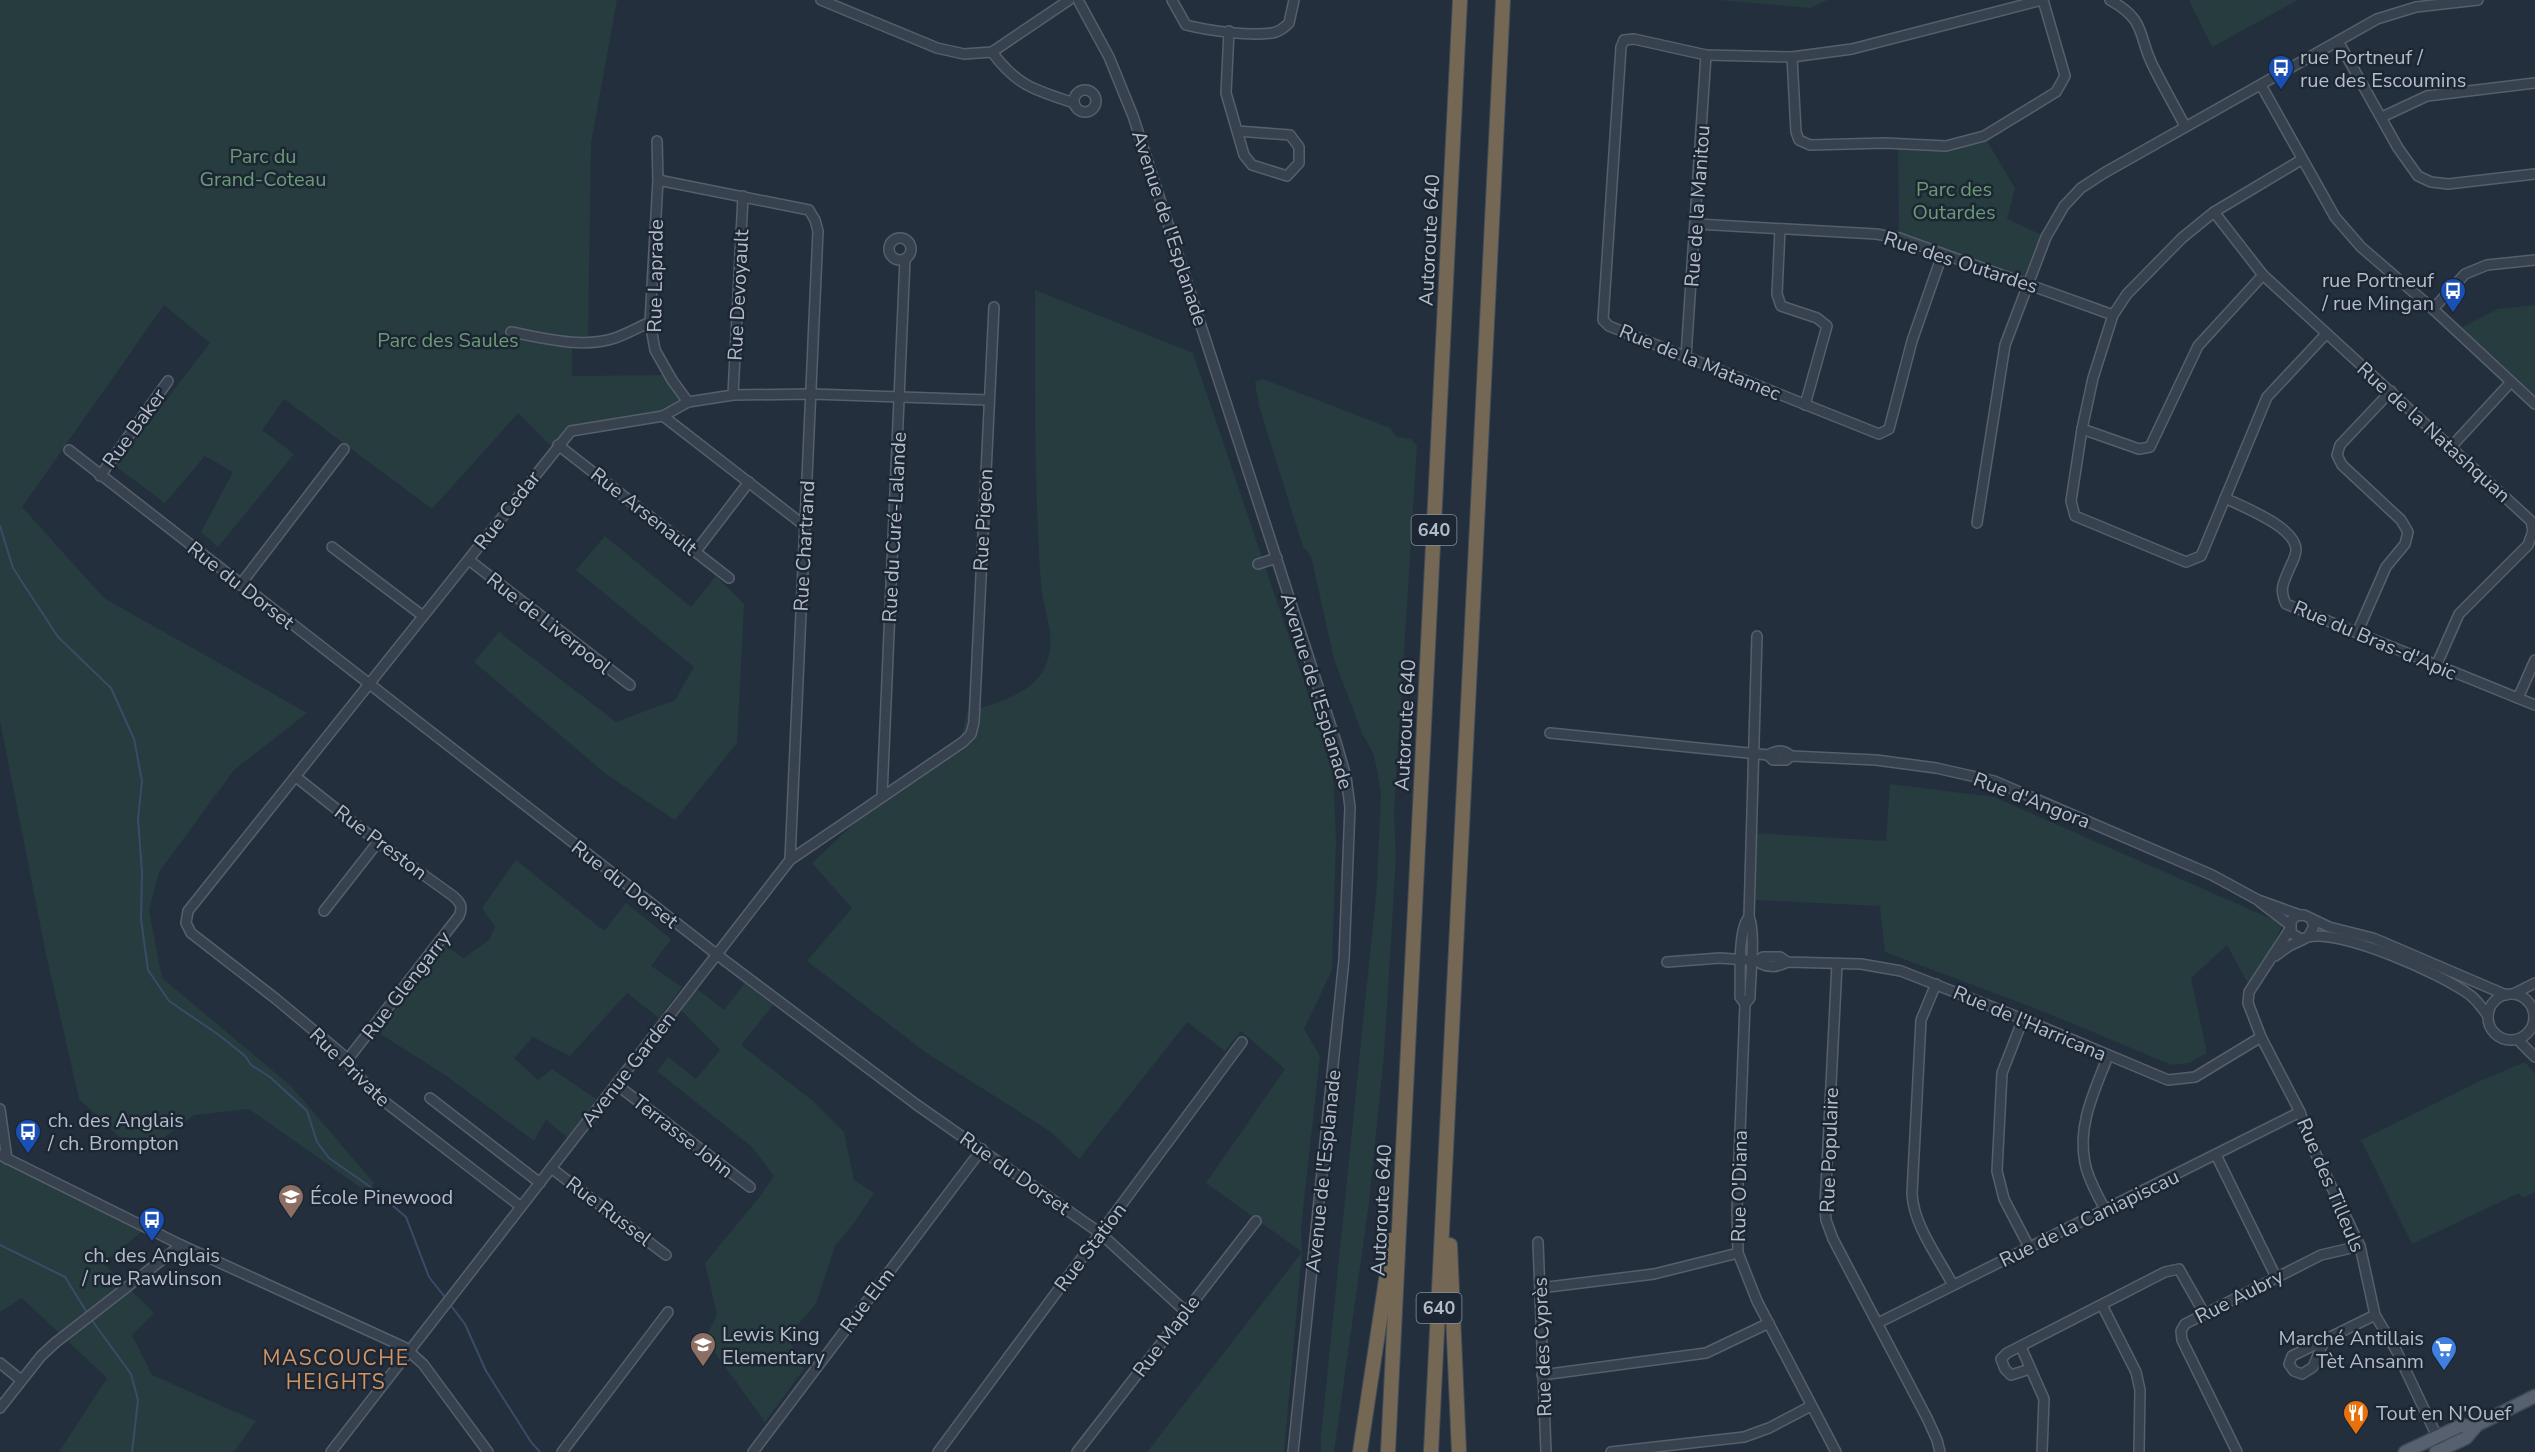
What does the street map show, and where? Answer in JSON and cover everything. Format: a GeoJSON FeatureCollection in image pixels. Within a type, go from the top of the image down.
{"type":"FeatureCollection","features":[{"type":"Feature","properties":{"kind":"highway","name":"Autoroute 640"},"geometry":{"type":"LineString","coordinates":[[1388,1452],[1460,0]]}},
{"type":"Feature","properties":{"kind":"highway","name":"640"},"geometry":{"type":"LineString","coordinates":[[1431,1452],[1503,0]]}},
{"type":"Feature","properties":{"kind":"highway"},"geometry":{"type":"LineString","coordinates":[[1446,1165],[1459,1452]]}},
{"type":"Feature","properties":{"kind":"highway"},"geometry":{"type":"LineString","coordinates":[[1360,1452],[1402,1179]]}},
{"type":"Feature","properties":{"kind":"main road"},"geometry":{"type":"LineString","coordinates":[[2405,1452],[2460,1426],[2477,1425],[2535,1396]]}},
{"type":"Feature","properties":{"kind":"main road"},"geometry":{"type":"LineString","coordinates":[[2439,1450],[2466,1438],[2477,1425]]}},
{"type":"Feature","properties":{"kind":"street"},"geometry":{"type":"LineString","coordinates":[[821,0],[948,51],[964,54],[992,52],[1070,0]]}},
{"type":"Feature","properties":{"kind":"street","name":"Avenue de l'Esplanade"},"geometry":{"type":"LineString","coordinates":[[1078,0],[1109,57],[1133,116],[1342,760],[1349,792],[1343,972],[1293,1452]]}},
{"type":"Feature","properties":{"kind":"street"},"geometry":{"type":"LineString","coordinates":[[1172,0],[1186,25],[1229,32],[1274,33],[1289,23],[1294,0]]}},
{"type":"Feature","properties":{"kind":"street"},"geometry":{"type":"LineString","coordinates":[[1706,55],[1792,57],[1852,49],[2043,0],[2065,76],[2056,92],[1984,136],[1946,146],[1810,145],[1799,140],[1796,132],[1792,57]]}},
{"type":"Feature","properties":{"kind":"street"},"geometry":{"type":"LineString","coordinates":[[2110,0],[2128,10],[2140,27],[2152,65],[2185,126]]}},
{"type":"Feature","properties":{"kind":"street"},"geometry":{"type":"LineString","coordinates":[[1977,523],[2005,345],[2046,237],[2064,206],[2081,188],[2104,172],[2377,19],[2416,7],[2478,0]]}},
{"type":"Feature","properties":{"kind":"street"},"geometry":{"type":"LineString","coordinates":[[1229,32],[1226,93],[1237,131],[1244,155],[1252,165],[1287,176],[1299,163],[1299,147],[1290,135],[1237,131]]}},
{"type":"Feature","properties":{"kind":"street","name":"Rue de la Matamec"},"geometry":{"type":"LineString","coordinates":[[1706,55],[1634,39],[1624,40],[1621,47],[1604,320],[1610,326],[1879,434],[1889,429],[1912,341],[1942,255]]}},
{"type":"Feature","properties":{"kind":"street"},"geometry":{"type":"LineString","coordinates":[[2338,41],[2398,148],[2418,176],[2432,182],[2448,184],[2535,174]]}},
{"type":"Feature","properties":{"kind":"street"},"geometry":{"type":"LineString","coordinates":[[992,52],[1004,68],[1022,83],[1074,103]]}},
{"type":"Feature","properties":{"kind":"street","name":"Rue de la Manitou"},"geometry":{"type":"LineString","coordinates":[[1686,356],[1697,224],[1706,55]]}},
{"type":"Feature","properties":{"kind":"street"},"geometry":{"type":"LineString","coordinates":[[2382,117],[2427,96],[2535,83]]}},
{"type":"Feature","properties":{"kind":"street"},"geometry":{"type":"LineString","coordinates":[[2260,85],[2335,217],[2361,247],[2433,309],[2535,404]]}},
{"type":"Feature","properties":{"kind":"street","name":"Rue Laprade"},"geometry":{"type":"LineString","coordinates":[[657,141],[658,180],[650,322],[655,350],[688,402]]}},
{"type":"Feature","properties":{"kind":"street"},"geometry":{"type":"LineString","coordinates":[[2301,160],[2214,212],[2182,238],[2127,294],[2113,315],[2092,378],[2082,429],[2071,501],[2075,516],[2186,562],[2201,556],[2267,397],[2326,334]]}},
{"type":"Feature","properties":{"kind":"street"},"geometry":{"type":"LineString","coordinates":[[658,180],[743,196]]}},
{"type":"Feature","properties":{"kind":"street","name":"Rue Chartrand"},"geometry":{"type":"LineString","coordinates":[[743,196],[809,210],[818,231],[790,860]]}},
{"type":"Feature","properties":{"kind":"street","name":"Rue Devoyault"},"geometry":{"type":"LineString","coordinates":[[733,395],[743,196]]}},
{"type":"Feature","properties":{"kind":"street","name":"Rue de la Natashquan"},"geometry":{"type":"LineString","coordinates":[[2214,212],[2263,275],[2531,521],[2533,531],[2528,545],[2459,614],[2436,666]]}},
{"type":"Feature","properties":{"kind":"street","name":"Rue des Outardes"},"geometry":{"type":"LineString","coordinates":[[1697,224],[1876,234],[1899,238],[1942,255],[2030,283],[2113,315]]}},
{"type":"Feature","properties":{"kind":"street"},"geometry":{"type":"LineString","coordinates":[[1780,229],[1777,294],[1782,306],[1817,318],[1827,326],[1805,405]]}},
{"type":"Feature","properties":{"kind":"street","name":"Rue du Curé-Lalande"},"geometry":{"type":"LineString","coordinates":[[882,796],[905,259]]}},
{"type":"Feature","properties":{"kind":"street"},"geometry":{"type":"LineString","coordinates":[[2433,309],[2464,274],[2487,265],[2535,260]]}},
{"type":"Feature","properties":{"kind":"street"},"geometry":{"type":"LineString","coordinates":[[2082,429],[2139,449],[2150,447],[2198,346],[2263,275]]}},
{"type":"Feature","properties":{"kind":"street","name":"Rue Pigeon"},"geometry":{"type":"LineString","coordinates":[[971,734],[974,722],[994,307]]}},
{"type":"Feature","properties":{"kind":"street"},"geometry":{"type":"LineString","coordinates":[[511,332],[562,341],[586,342],[613,339],[650,322]]}},
{"type":"Feature","properties":{"kind":"street","name":"Rue Baker"},"geometry":{"type":"LineString","coordinates":[[100,476],[168,381]]}},
{"type":"Feature","properties":{"kind":"street"},"geometry":{"type":"LineString","coordinates":[[2451,447],[2511,382]]}},
{"type":"Feature","properties":{"kind":"street"},"geometry":{"type":"LineString","coordinates":[[2357,633],[2386,567],[2405,544],[2408,532],[2401,520],[2342,465],[2337,455],[2340,445],[2391,391]]}},
{"type":"Feature","properties":{"kind":"street","name":"Rue Cedar"},"geometry":{"type":"LineString","coordinates":[[186,923],[188,911],[571,431],[663,417],[688,402],[733,395],[812,394],[989,400]]}},
{"type":"Feature","properties":{"kind":"street"},"geometry":{"type":"LineString","coordinates":[[663,417],[805,526]]}},
{"type":"Feature","properties":{"kind":"street","name":"Rue Arsenault"},"geometry":{"type":"LineString","coordinates":[[558,445],[729,578]]}},
{"type":"Feature","properties":{"kind":"street","name":"Rue du Dorset"},"geometry":{"type":"LineString","coordinates":[[69,450],[717,954],[916,1105],[1100,1233],[1185,1311]]}},
{"type":"Feature","properties":{"kind":"street"},"geometry":{"type":"LineString","coordinates":[[240,585],[344,450]]}},
{"type":"Feature","properties":{"kind":"street"},"geometry":{"type":"LineString","coordinates":[[696,551],[749,482]]}},
{"type":"Feature","properties":{"kind":"street","name":"Rue du Bras-d'Apic"},"geometry":{"type":"LineString","coordinates":[[2225,498],[2271,521],[2295,542],[2296,551],[2282,586],[2282,595],[2286,604],[2535,705]]}},
{"type":"Feature","properties":{"kind":"street"},"geometry":{"type":"LineString","coordinates":[[332,547],[423,616]]}},
{"type":"Feature","properties":{"kind":"street"},"geometry":{"type":"LineString","coordinates":[[1258,564],[1276,558]]}},
{"type":"Feature","properties":{"kind":"street","name":"Rue de Liverpool"},"geometry":{"type":"LineString","coordinates":[[469,560],[630,685]]}},
{"type":"Feature","properties":{"kind":"street","name":"Rue O'Diana"},"geometry":{"type":"LineString","coordinates":[[1758,639],[1749,917],[1752,925],[1750,998],[1745,1004],[1737,1209],[1738,1254],[1746,1278],[1836,1452]]}},
{"type":"Feature","properties":{"kind":"street"},"geometry":{"type":"LineString","coordinates":[[2518,698],[2535,660]]}},
{"type":"Feature","properties":{"kind":"street","name":"Rue d'Angora"},"geometry":{"type":"LineString","coordinates":[[1550,733],[1768,755],[1775,751],[1785,751],[1791,756],[1885,761],[1936,768],[1994,781],[2212,875],[2258,900],[2300,915]]}},
{"type":"Feature","properties":{"kind":"street","name":"Avenue Garden"},"geometry":{"type":"LineString","coordinates":[[331,1452],[790,860],[963,742],[971,734]]}},
{"type":"Feature","properties":{"kind":"street","name":"Rue Preston"},"geometry":{"type":"LineString","coordinates":[[296,777],[378,842],[453,896],[462,909]]}},
{"type":"Feature","properties":{"kind":"street"},"geometry":{"type":"LineString","coordinates":[[324,911],[378,842]]}},
{"type":"Feature","properties":{"kind":"street","name":"Rue d'Angora"},"geometry":{"type":"LineString","coordinates":[[2258,900],[2290,927]]}},
{"type":"Feature","properties":{"kind":"street","name":"Rue Glengarry"},"geometry":{"type":"LineString","coordinates":[[348,1059],[459,916],[462,909]]}},
{"type":"Feature","properties":{"kind":"street"},"geometry":{"type":"LineString","coordinates":[[2488,1016],[2472,996],[2398,958],[2360,944],[2319,934],[2307,938],[2294,936],[2290,927],[2293,918],[2300,915],[2329,927],[2373,938],[2509,994],[2526,1000],[2535,1016],[2530,1031],[2518,1040],[2503,1039],[2497,1035],[2489,1023],[2488,1016],[2493,1002],[2509,994],[2535,983]]}},
{"type":"Feature","properties":{"kind":"street"},"geometry":{"type":"LineString","coordinates":[[2307,938],[2314,926],[2311,919]]}},
{"type":"Feature","properties":{"kind":"street","name":"Rue Private"},"geometry":{"type":"LineString","coordinates":[[186,923],[191,933],[348,1059],[352,1070],[386,1102],[520,1206]]}},
{"type":"Feature","properties":{"kind":"street","name":"Rue des Tilleuls"},"geometry":{"type":"LineString","coordinates":[[2290,927],[2273,958],[2249,992],[2248,1003],[2261,1037],[2300,1112],[2310,1142],[2360,1246],[2375,1315],[2396,1350],[2437,1436],[2439,1450]]}},
{"type":"Feature","properties":{"kind":"street","name":"Rue des Tilleuls"},"geometry":{"type":"LineString","coordinates":[[2273,958],[2289,946],[2307,938]]}},
{"type":"Feature","properties":{"kind":"street","name":"Rue de l'Harricana"},"geometry":{"type":"LineString","coordinates":[[1667,962],[1720,958],[1750,961],[1763,957],[1780,957],[1787,962],[1861,964],[1901,970],[2023,1018],[2168,1080],[2195,1077],[2261,1037]]}},
{"type":"Feature","properties":{"kind":"street","name":"Rue Populaire"},"geometry":{"type":"LineString","coordinates":[[1837,964],[1826,1220],[1833,1239],[1934,1432],[1940,1452]]}},
{"type":"Feature","properties":{"kind":"street"},"geometry":{"type":"LineString","coordinates":[[1936,984],[1921,1020],[1912,1206],[1953,1285]]}},
{"type":"Feature","properties":{"kind":"street"},"geometry":{"type":"LineString","coordinates":[[2023,1018],[2002,1073],[1997,1171],[2004,1200],[2029,1247]]}},
{"type":"Feature","properties":{"kind":"street"},"geometry":{"type":"LineString","coordinates":[[2518,1040],[2535,1057]]}},
{"type":"Feature","properties":{"kind":"street","name":"Rue Station"},"geometry":{"type":"LineString","coordinates":[[938,1452],[1242,1042]]}},
{"type":"Feature","properties":{"kind":"street"},"geometry":{"type":"LineString","coordinates":[[2105,1210],[2089,1175],[2083,1144],[2086,1114],[2108,1056]]}},
{"type":"Feature","properties":{"kind":"street","name":"Terrasse John"},"geometry":{"type":"LineString","coordinates":[[616,1085],[750,1187]]}},
{"type":"Feature","properties":{"kind":"street"},"geometry":{"type":"LineString","coordinates":[[430,1098],[540,1183]]}},
{"type":"Feature","properties":{"kind":"street"},"geometry":{"type":"LineString","coordinates":[[0,1108],[4,1157],[181,1245],[410,1351],[423,1364],[485,1451]]}},
{"type":"Feature","properties":{"kind":"street","name":"Rue de la Caniapiscau"},"geometry":{"type":"LineString","coordinates":[[1878,1323],[2300,1112]]}},
{"type":"Feature","properties":{"kind":"street","name":"Rue Elm"},"geometry":{"type":"LineString","coordinates":[[753,1452],[982,1149]]}},
{"type":"Feature","properties":{"kind":"street"},"geometry":{"type":"LineString","coordinates":[[2216,1155],[2276,1277]]}},
{"type":"Feature","properties":{"kind":"street","name":"Rue Russel"},"geometry":{"type":"LineString","coordinates":[[551,1168],[666,1255]]}},
{"type":"Feature","properties":{"kind":"street","name":"Rue Maple"},"geometry":{"type":"LineString","coordinates":[[1077,1452],[1256,1221]]}},
{"type":"Feature","properties":{"kind":"street","name":"Rue des Cyprès"},"geometry":{"type":"LineString","coordinates":[[1538,1242],[1546,1452]]}},
{"type":"Feature","properties":{"kind":"street"},"geometry":{"type":"LineString","coordinates":[[0,1408],[41,1356],[69,1331],[181,1245]]}},
{"type":"Feature","properties":{"kind":"street","name":"Rue Aubry"},"geometry":{"type":"LineString","coordinates":[[2238,1452],[2182,1340],[2181,1331],[2185,1324],[2321,1255],[2360,1246]]}},
{"type":"Feature","properties":{"kind":"street"},"geometry":{"type":"LineString","coordinates":[[1539,1288],[1654,1274],[1738,1254]]}},
{"type":"Feature","properties":{"kind":"street"},"geometry":{"type":"LineString","coordinates":[[2030,1369],[2011,1375],[2004,1369],[2001,1359],[2007,1353],[2165,1272],[2179,1269],[2204,1313]]}},
{"type":"Feature","properties":{"kind":"street"},"geometry":{"type":"LineString","coordinates":[[2102,1305],[2136,1372],[2140,1390],[2139,1452]]}},
{"type":"Feature","properties":{"kind":"street"},"geometry":{"type":"LineString","coordinates":[[562,1452],[668,1312]]}},
{"type":"Feature","properties":{"kind":"street"},"geometry":{"type":"LineString","coordinates":[[2324,1341],[2375,1315]]}},
{"type":"Feature","properties":{"kind":"street"},"geometry":{"type":"LineString","coordinates":[[1542,1375],[1706,1353],[1769,1323]]}},
{"type":"Feature","properties":{"kind":"street"},"geometry":{"type":"LineString","coordinates":[[2021,1347],[2044,1398],[2042,1452]]}},
{"type":"Feature","properties":{"kind":"street"},"geometry":{"type":"LineString","coordinates":[[0,1363],[21,1380]]}},
{"type":"Feature","properties":{"kind":"street"},"geometry":{"type":"LineString","coordinates":[[1611,1452],[1744,1437],[1769,1428],[1811,1406]]}},
{"type":"Feature","properties":{"kind":"green space"},"geometry":{"type":"Polygon","coordinates":[[[0,0],[617,0],[591,143],[588,339],[572,344],[572,376],[663,375],[685,403],[663,411],[564,429],[554,449],[518,413],[432,509],[284,399],[262,430],[294,454],[218,547],[201,532],[233,472],[205,456],[165,503],[115,466],[210,343],[164,305],[22,507],[104,598],[307,713],[234,770],[159,872],[149,910],[162,978],[291,1086],[374,1183],[367,1192],[249,1109],[194,1115],[140,1156],[79,1099],[46,954],[0,721],[0,0]]]}},
{"type":"Feature","properties":{"kind":"green space"},"geometry":{"type":"Polygon","coordinates":[[[1719,0],[1828,0],[1810,8],[1719,0]]]}},
{"type":"Feature","properties":{"kind":"green space"},"geometry":{"type":"Polygon","coordinates":[[[2189,0],[2298,0],[2212,47],[2189,0]]]}},
{"type":"Feature","properties":{"kind":"green space","name":"Parc des Outardes"},"geometry":{"type":"Polygon","coordinates":[[[1984,136],[2015,188],[2007,219],[2046,237],[2030,283],[1899,238],[1898,144],[1946,146],[1984,136]]]}},
{"type":"Feature","properties":{"kind":"green space"},"geometry":{"type":"Polygon","coordinates":[[[1035,290],[1193,353],[1333,768],[1336,841],[1332,970],[1304,1029],[1320,1056],[1301,1228],[1302,1252],[1206,1183],[1285,1069],[1241,1031],[1225,1051],[1187,1022],[1079,1159],[1051,1132],[925,1052],[807,961],[852,908],[812,863],[859,819],[879,793],[961,739],[967,713],[1010,697],[1030,686],[1044,669],[1048,658],[1050,638],[1041,585],[1037,511],[1035,290]]]}},
{"type":"Feature","properties":{"kind":"green space"},"geometry":{"type":"Polygon","coordinates":[[[2535,305],[2535,403],[2455,331],[2498,309],[2535,305]]]}},
{"type":"Feature","properties":{"kind":"green space"},"geometry":{"type":"Polygon","coordinates":[[[1263,379],[1390,428],[1397,437],[1411,439],[1417,446],[1394,814],[1396,857],[1384,1055],[1369,1203],[1334,1452],[1321,1452],[1321,1436],[1377,885],[1381,793],[1373,753],[1362,733],[1334,659],[1311,556],[1303,547],[1259,406],[1255,382],[1263,379]]]}},
{"type":"Feature","properties":{"kind":"green space"},"geometry":{"type":"Polygon","coordinates":[[[605,536],[691,607],[716,576],[744,604],[737,743],[675,820],[606,774],[474,662],[499,632],[616,722],[675,700],[694,667],[576,570],[605,536]]]}},
{"type":"Feature","properties":{"kind":"green space"},"geometry":{"type":"Polygon","coordinates":[[[1890,784],[1994,797],[2283,924],[2251,989],[2227,945],[2191,978],[2207,1053],[2189,1063],[2172,1065],[2047,1013],[1885,952],[1880,906],[1756,900],[1755,833],[1886,841],[1890,784]]]}},
{"type":"Feature","properties":{"kind":"green space"},"geometry":{"type":"Polygon","coordinates":[[[516,860],[604,931],[626,903],[671,939],[651,966],[682,987],[659,1018],[627,993],[570,1056],[533,1037],[514,1058],[538,1080],[552,1069],[596,1099],[568,1138],[546,1120],[534,1141],[448,1077],[379,1033],[442,944],[464,958],[489,940],[495,927],[482,908],[516,860]]]}},
{"type":"Feature","properties":{"kind":"green space"},"geometry":{"type":"Polygon","coordinates":[[[745,983],[773,1005],[741,1045],[813,1101],[844,1132],[854,1180],[874,1193],[835,1246],[816,1304],[793,1330],[791,1344],[804,1369],[765,1422],[705,1339],[717,1315],[705,1263],[774,1176],[752,1147],[657,1071],[668,1057],[696,1079],[720,1050],[681,1010],[697,989],[724,1010],[745,983]]]}},
{"type":"Feature","properties":{"kind":"green space"},"geometry":{"type":"Polygon","coordinates":[[[2525,1062],[2535,1074],[2535,1192],[2523,1198],[2519,1193],[2412,1244],[2361,1140],[2480,1081],[2525,1062]]]}},
{"type":"Feature","properties":{"kind":"green space"},"geometry":{"type":"Polygon","coordinates":[[[0,1158],[144,1230],[103,1263],[154,1313],[132,1335],[152,1375],[256,1421],[234,1452],[59,1452],[107,1378],[22,1298],[0,1312],[0,1158]]]}},
{"type":"Feature","properties":{"kind":"green space"},"geometry":{"type":"Polygon","coordinates":[[[1302,1252],[1284,1452],[1147,1452],[1302,1252]]]}},
{"type":"Feature","properties":{"kind":"waterway"},"geometry":{"type":"LineString","coordinates":[[0,526],[13,568],[58,637],[111,688],[134,739],[142,781],[138,819],[142,872],[141,919],[148,970],[169,1001],[219,1035],[307,1111],[317,1142],[329,1158],[372,1188],[406,1217],[429,1277],[444,1296]]}},
{"type":"Feature","properties":{"kind":"waterway"},"geometry":{"type":"LineString","coordinates":[[0,1245],[65,1277],[88,1314]]}},
{"type":"Feature","properties":{"kind":"waterway"},"geometry":{"type":"LineString","coordinates":[[452,1307],[465,1324],[486,1371],[531,1442],[540,1452]]}},
{"type":"Feature","properties":{"kind":"waterway"},"geometry":{"type":"LineString","coordinates":[[91,1319],[131,1374],[138,1400],[132,1452]]}},
{"type":"Feature","properties":{"kind":"place","name":"rue Portneuf / rue des Escoumins"},"geometry":{"type":"Point","coordinates":[2281,91]}},
{"type":"Feature","properties":{"kind":"place","name":"rue Portneuf / rue Mingan"},"geometry":{"type":"Point","coordinates":[2453,314]}},
{"type":"Feature","properties":{"kind":"place","name":"ch. des Anglais / ch. Brompton"},"geometry":{"type":"Point","coordinates":[28,1155]}},
{"type":"Feature","properties":{"kind":"place","name":"École Pinewood"},"geometry":{"type":"Point","coordinates":[291,1220]}},
{"type":"Feature","properties":{"kind":"place","name":"ch. des Anglais / rue Rawlinson"},"geometry":{"type":"Point","coordinates":[152,1243]}},
{"type":"Feature","properties":{"kind":"place","name":"Lewis King Elementary"},"geometry":{"type":"Point","coordinates":[703,1368]}},
{"type":"Feature","properties":{"kind":"place","name":"Marché Antillais Tèt Ansanm"},"geometry":{"type":"Point","coordinates":[2444,1372]}},
{"type":"Feature","properties":{"kind":"place","name":"Tout en N'Ouef"},"geometry":{"type":"Point","coordinates":[2356,1436]}},
{"type":"Feature","properties":{"kind":"district","name":"MASCOUCHE HEIGHTS"},"geometry":{"type":"Point","coordinates":[336,1370]}},
{"type":"Feature","properties":{"kind":"park label","name":"Parc du Grand-Coteau"},"geometry":{"type":"Point","coordinates":[263,168]}},
{"type":"Feature","properties":{"kind":"park label","name":"Parc des Saules"},"geometry":{"type":"Point","coordinates":[448,340]}}]}
